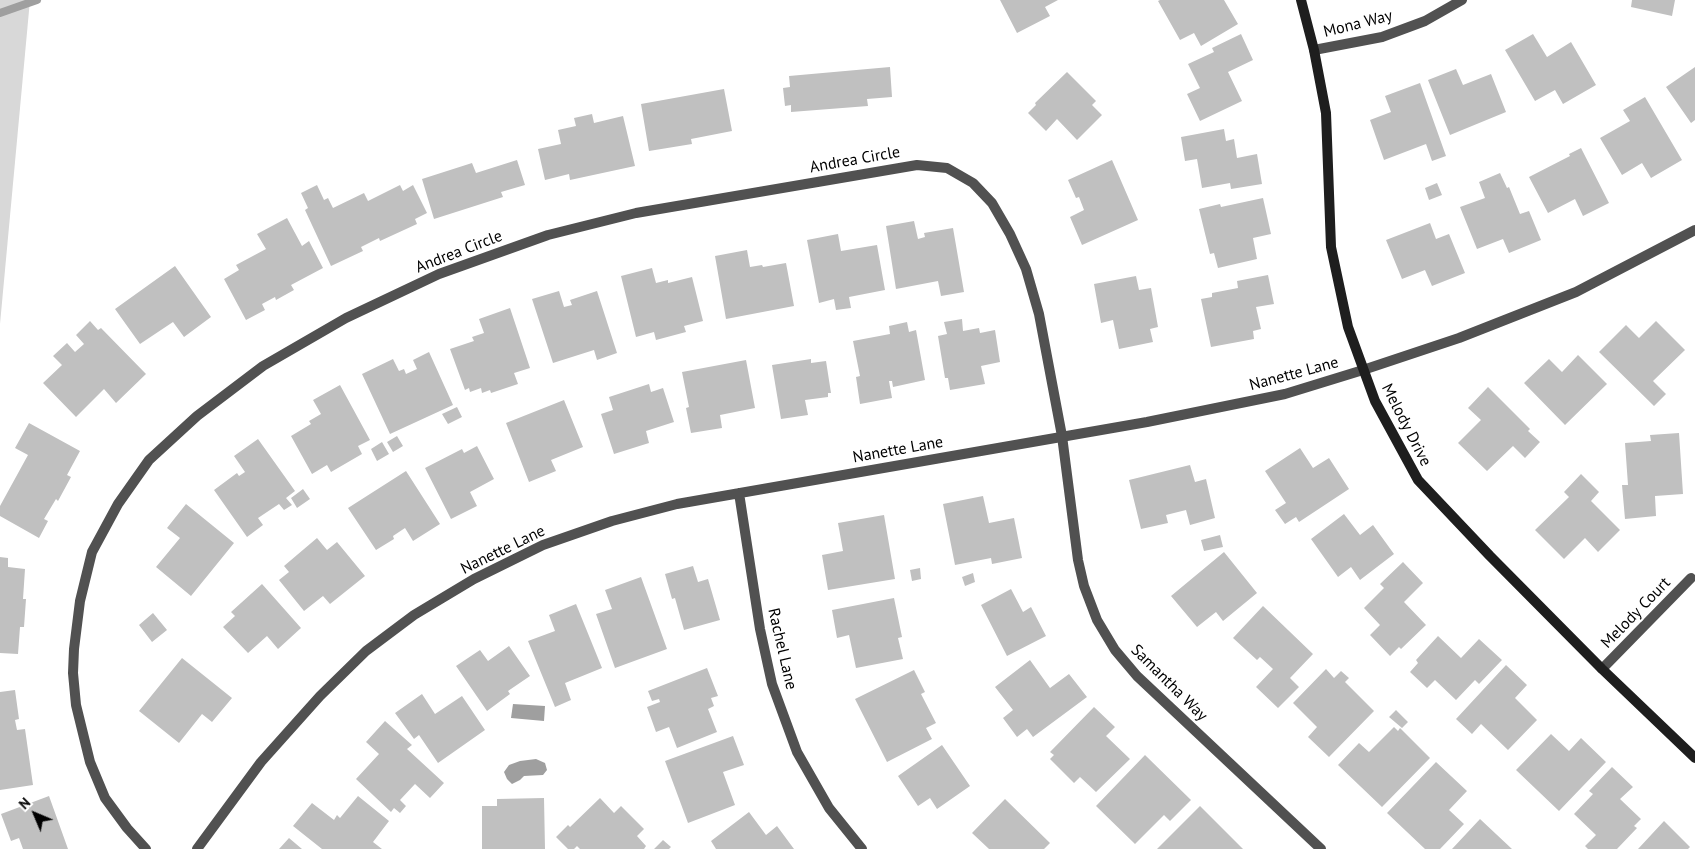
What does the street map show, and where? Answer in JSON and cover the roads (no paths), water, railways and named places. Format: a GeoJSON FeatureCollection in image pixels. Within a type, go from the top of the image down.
{"type":"FeatureCollection","features":[{"type":"Feature","properties":{"kind":"street","name":"Melody Drive"},"geometry":{"type":"LineString","coordinates":[[1301,0],[1314,50],[1326,113],[1331,247],[1348,327],[1375,401],[1418,480],[1602,669],[1695,758]]}},
{"type":"Feature","properties":{"kind":"street","name":"Mona Way"},"geometry":{"type":"LineString","coordinates":[[1314,50],[1382,37],[1425,21],[1462,0]]}},
{"type":"Feature","properties":{"kind":"street","name":"Andrea Circle"},"geometry":{"type":"LineString","coordinates":[[146,849],[127,828],[105,798],[90,762],[76,705],[73,673],[74,649],[80,600],[92,552],[118,504],[149,460],[197,416],[263,366],[346,318],[439,274],[548,235],[636,213],[917,165],[947,168],[973,183],[992,202],[1010,234],[1026,269],[1039,314],[1062,436]]}},
{"type":"Feature","properties":{"kind":"street","name":"Nanette Lane"},"geometry":{"type":"LineString","coordinates":[[197,849],[261,762],[320,696],[366,652],[414,615],[474,579],[543,545],[612,521],[677,504],[1147,422],[1285,394],[1459,338],[1576,292],[1695,230]]}},
{"type":"Feature","properties":{"kind":"street","name":"Samantha Way"},"geometry":{"type":"LineString","coordinates":[[1062,436],[1078,560],[1084,586],[1096,620],[1115,650],[1137,676],[1321,849]]}},
{"type":"Feature","properties":{"kind":"street","name":"Rachel Lane"},"geometry":{"type":"LineString","coordinates":[[739,494],[760,629],[772,684],[797,752],[829,808],[862,849]]}},
{"type":"Feature","properties":{"kind":"street","name":"Melody Court"},"geometry":{"type":"LineString","coordinates":[[1602,669],[1691,578]]}},
{"type":"Feature","properties":{"kind":"waterway"},"geometry":{"type":"LineString","coordinates":[[0,13],[37,0]]}}]}
